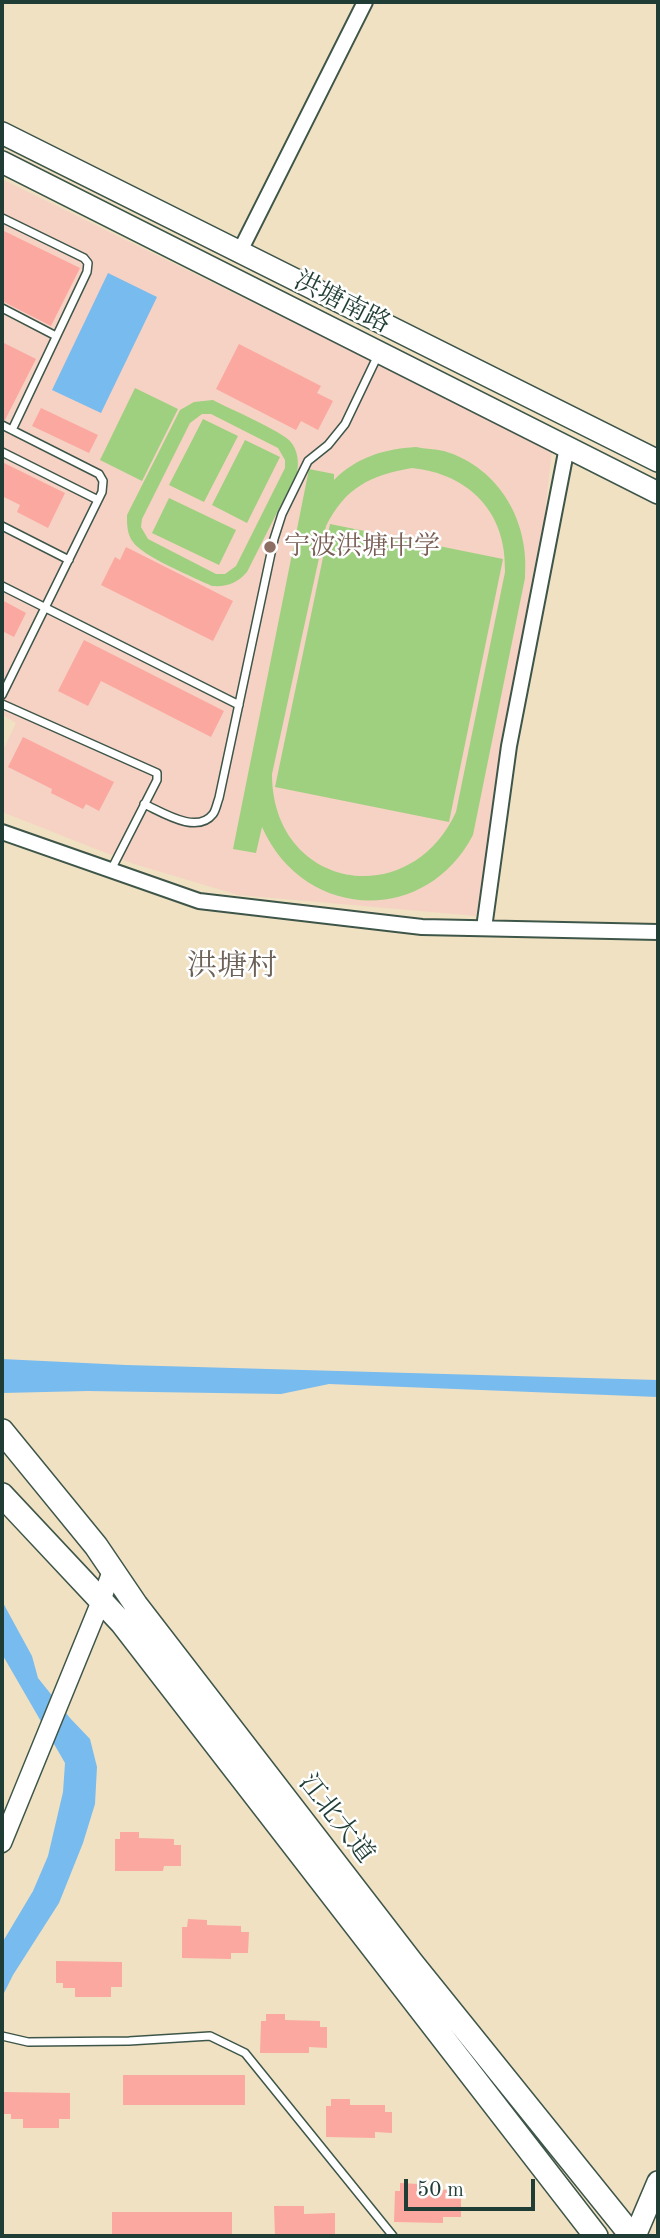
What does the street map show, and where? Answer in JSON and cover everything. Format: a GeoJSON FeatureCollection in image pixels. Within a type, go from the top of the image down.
{"type":"FeatureCollection","features":[{"type":"Feature","properties":{"kind":"main road","name":"洪塘南路"},"geometry":{"type":"LineString","coordinates":[[2,133],[658,461]]}},
{"type":"Feature","properties":{"kind":"main road","name":"洪塘南路"},"geometry":{"type":"LineString","coordinates":[[2,162],[658,494]]}},
{"type":"Feature","properties":{"kind":"main road","name":"江北大道"},"geometry":{"type":"LineString","coordinates":[[2,1432],[113,1568],[136,1605],[412,1963],[634,2236]]}},
{"type":"Feature","properties":{"kind":"main road","name":"江北大道"},"geometry":{"type":"LineString","coordinates":[[2,1495],[122,1623],[596,2236]]}},
{"type":"Feature","properties":{"kind":"main road"},"geometry":{"type":"LineString","coordinates":[[634,2236],[658,2182]]}},
{"type":"Feature","properties":{"kind":"street"},"geometry":{"type":"LineString","coordinates":[[240,251],[365,2]]}},
{"type":"Feature","properties":{"kind":"street"},"geometry":{"type":"LineString","coordinates":[[484,928],[509,746],[567,447]]}},
{"type":"Feature","properties":{"kind":"street"},"geometry":{"type":"LineString","coordinates":[[2,832],[199,901],[422,927],[658,932]]}},
{"type":"Feature","properties":{"kind":"street"},"geometry":{"type":"LineString","coordinates":[[2,1843],[102,1601],[113,1568]]}},
{"type":"Feature","properties":{"kind":"lane"},"geometry":{"type":"LineString","coordinates":[[2,218],[84,258],[88,263],[87,272],[12,430]]}},
{"type":"Feature","properties":{"kind":"lane"},"geometry":{"type":"LineString","coordinates":[[2,309],[56,336]]}},
{"type":"Feature","properties":{"kind":"lane"},"geometry":{"type":"LineString","coordinates":[[144,804],[186,822],[201,822],[213,814],[219,798],[274,539],[282,514],[308,461],[328,445],[345,424],[379,353]]}},
{"type":"Feature","properties":{"kind":"lane"},"geometry":{"type":"LineString","coordinates":[[2,425],[99,474],[103,481],[102,492],[2,695]]}},
{"type":"Feature","properties":{"kind":"lane"},"geometry":{"type":"LineString","coordinates":[[2,452],[98,500]]}},
{"type":"Feature","properties":{"kind":"lane"},"geometry":{"type":"LineString","coordinates":[[2,526],[69,560]]}},
{"type":"Feature","properties":{"kind":"lane"},"geometry":{"type":"LineString","coordinates":[[2,586],[239,705]]}},
{"type":"Feature","properties":{"kind":"lane"},"geometry":{"type":"LineString","coordinates":[[2,704],[157,773],[111,871]]}},
{"type":"Feature","properties":{"kind":"lane"},"geometry":{"type":"LineString","coordinates":[[2,2036],[28,2042],[129,2041],[210,2036],[245,2053],[393,2236]]}},
{"type":"Feature","properties":{"kind":"shaded area","name":"宁波洪塘中学"},"geometry":{"type":"Polygon","coordinates":[[[2,179],[552,450],[544,521],[476,916],[238,895],[134,864],[2,812],[2,752],[16,723],[2,715],[2,179]]]}},
{"type":"Feature","properties":{"kind":"green space"},"geometry":{"type":"Polygon","coordinates":[[[135,388],[178,409],[142,481],[100,460],[135,388]]]}},
{"type":"Feature","properties":{"kind":"green space"},"geometry":{"type":"Polygon","coordinates":[[[213,400],[266,426],[290,441],[297,456],[297,473],[247,572],[236,582],[223,586],[212,586],[147,554],[133,542],[128,529],[127,515],[180,410],[194,402],[213,400]],[[202,414],[190,423],[142,519],[141,527],[148,539],[216,574],[225,574],[236,566],[285,468],[285,460],[278,448],[211,414],[202,414]]]}},
{"type":"Feature","properties":{"kind":"green space"},"geometry":{"type":"Polygon","coordinates":[[[203,419],[238,436],[204,502],[169,485],[203,419]]]}},
{"type":"Feature","properties":{"kind":"green space"},"geometry":{"type":"Polygon","coordinates":[[[245,440],[280,457],[247,523],[212,505],[245,440]]]}},
{"type":"Feature","properties":{"kind":"green space"},"geometry":{"type":"Polygon","coordinates":[[[404,448],[444,451],[464,459],[496,484],[516,518],[522,537],[525,578],[473,835],[452,865],[426,886],[396,897],[365,900],[334,895],[306,880],[281,858],[262,827],[256,853],[233,849],[309,469],[334,474],[334,480],[362,460],[382,452],[404,448]],[[412,468],[371,479],[350,493],[326,526],[272,774],[278,813],[294,843],[318,863],[346,874],[377,875],[407,865],[435,844],[456,812],[505,572],[504,551],[499,531],[481,500],[451,478],[412,468]]]}},
{"type":"Feature","properties":{"kind":"green space"},"geometry":{"type":"Polygon","coordinates":[[[169,498],[236,530],[219,565],[152,533],[169,498]]]}},
{"type":"Feature","properties":{"kind":"green space"},"geometry":{"type":"Polygon","coordinates":[[[330,524],[503,559],[449,822],[275,787],[330,524]]]}},
{"type":"Feature","properties":{"kind":"water"},"geometry":{"type":"Polygon","coordinates":[[[108,273],[157,297],[101,413],[52,390],[108,273]]]}},
{"type":"Feature","properties":{"kind":"water"},"geometry":{"type":"Polygon","coordinates":[[[2,1359],[658,1380],[658,1397],[329,1384],[281,1394],[88,1391],[2,1393],[2,1359]]]}},
{"type":"Feature","properties":{"kind":"water"},"geometry":{"type":"Polygon","coordinates":[[[2,1601],[32,1656],[38,1678],[90,1739],[97,1767],[95,1804],[59,1903],[2,1997],[2,1943],[33,1891],[48,1856],[63,1792],[65,1763],[2,1654],[2,1601]]]}},
{"type":"Feature","properties":{"kind":"building"},"geometry":{"type":"Polygon","coordinates":[[[2,230],[80,268],[51,326],[2,301],[2,230]]]}},
{"type":"Feature","properties":{"kind":"building"},"geometry":{"type":"Polygon","coordinates":[[[2,342],[36,359],[5,420],[2,419],[2,342]]]}},
{"type":"Feature","properties":{"kind":"building"},"geometry":{"type":"Polygon","coordinates":[[[239,344],[321,386],[317,393],[333,401],[318,430],[301,421],[296,430],[216,389],[239,344]]]}},
{"type":"Feature","properties":{"kind":"building"},"geometry":{"type":"Polygon","coordinates":[[[41,408],[98,435],[89,453],[32,426],[41,408]]]}},
{"type":"Feature","properties":{"kind":"building"},"geometry":{"type":"Polygon","coordinates":[[[2,462],[65,493],[48,528],[17,512],[20,505],[2,496],[2,462]]]}},
{"type":"Feature","properties":{"kind":"building"},"geometry":{"type":"Polygon","coordinates":[[[126,547],[233,601],[213,641],[101,585],[115,557],[120,560],[126,547]]]}},
{"type":"Feature","properties":{"kind":"building"},"geometry":{"type":"Polygon","coordinates":[[[2,600],[26,613],[14,637],[2,631],[2,600]]]}},
{"type":"Feature","properties":{"kind":"building"},"geometry":{"type":"Polygon","coordinates":[[[84,640],[224,711],[211,737],[101,681],[88,706],[58,691],[84,640]]]}},
{"type":"Feature","properties":{"kind":"building"},"geometry":{"type":"Polygon","coordinates":[[[23,737],[114,782],[99,811],[86,804],[83,809],[51,793],[52,789],[8,767],[23,737]]]}},
{"type":"Feature","properties":{"kind":"building"},"geometry":{"type":"Polygon","coordinates":[[[120,1832],[139,1832],[139,1838],[174,1839],[174,1845],[181,1845],[181,1866],[164,1866],[163,1871],[115,1871],[115,1839],[120,1839],[120,1832]]]}},
{"type":"Feature","properties":{"kind":"building"},"geometry":{"type":"Polygon","coordinates":[[[188,1919],[207,1920],[207,1925],[241,1926],[241,1932],[249,1932],[248,1953],[231,1953],[231,1959],[182,1958],[182,1927],[187,1927],[188,1919]]]}},
{"type":"Feature","properties":{"kind":"building"},"geometry":{"type":"Polygon","coordinates":[[[56,1961],[122,1962],[122,1987],[111,1987],[111,1997],[75,1997],[75,1988],[63,1988],[63,1983],[56,1983],[56,1961]]]}},
{"type":"Feature","properties":{"kind":"building"},"geometry":{"type":"Polygon","coordinates":[[[266,2014],[285,2014],[285,2020],[320,2021],[320,2027],[327,2027],[327,2048],[309,2047],[309,2053],[260,2053],[261,2021],[266,2021],[266,2014]]]}},
{"type":"Feature","properties":{"kind":"building"},"geometry":{"type":"Polygon","coordinates":[[[123,2075],[245,2075],[245,2105],[123,2105],[123,2075]]]}},
{"type":"Feature","properties":{"kind":"building"},"geometry":{"type":"Polygon","coordinates":[[[4,2092],[70,2093],[70,2119],[59,2119],[59,2128],[23,2128],[23,2119],[11,2119],[11,2114],[4,2114],[4,2092]]]}},
{"type":"Feature","properties":{"kind":"building"},"geometry":{"type":"Polygon","coordinates":[[[331,2099],[350,2099],[350,2105],[385,2105],[385,2112],[392,2112],[392,2133],[375,2132],[375,2138],[326,2137],[326,2106],[331,2106],[331,2099]]]}},
{"type":"Feature","properties":{"kind":"building"},"geometry":{"type":"Polygon","coordinates":[[[400,2183],[419,2184],[419,2189],[454,2190],[454,2196],[461,2196],[461,2217],[443,2217],[443,2223],[394,2222],[395,2191],[400,2191],[400,2183]]]}},
{"type":"Feature","properties":{"kind":"building"},"geometry":{"type":"Polygon","coordinates":[[[274,2206],[304,2206],[304,2214],[335,2213],[335,2236],[275,2236],[274,2206]]]}},
{"type":"Feature","properties":{"kind":"building"},"geometry":{"type":"Polygon","coordinates":[[[112,2212],[232,2212],[232,2236],[112,2236],[112,2212]]]}},
{"type":"Feature","properties":{"kind":"place","name":"宁波洪塘中学"},"geometry":{"type":"Point","coordinates":[270,547]}},
{"type":"Feature","properties":{"kind":"district","name":"洪塘村"},"geometry":{"type":"Point","coordinates":[232,967]}}]}
